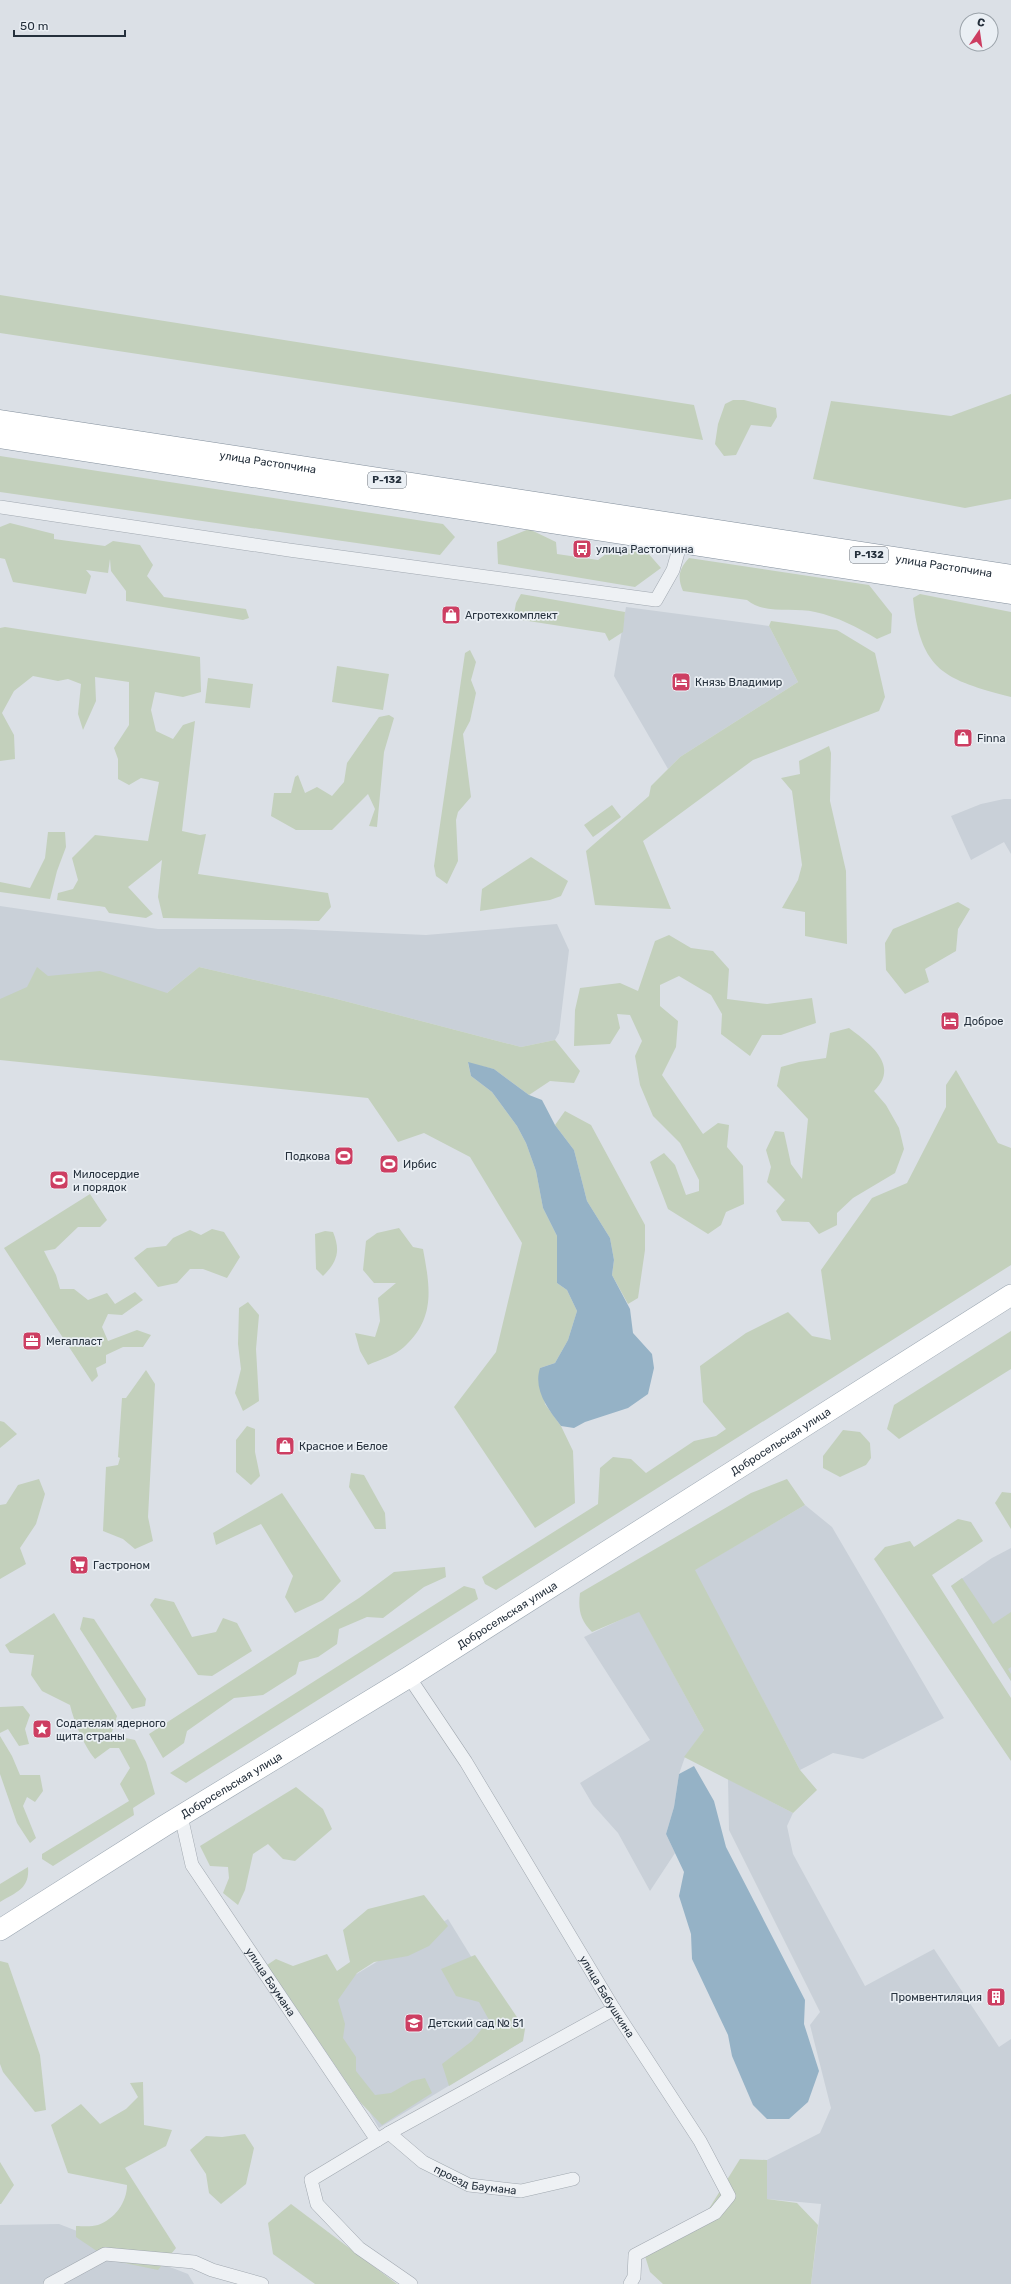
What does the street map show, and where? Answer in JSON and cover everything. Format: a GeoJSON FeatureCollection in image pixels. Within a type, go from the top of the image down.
{"type":"FeatureCollection","features":[{"type":"Feature","properties":{"kind":"highway","name":"улица Растопчина"},"geometry":{"type":"LineString","coordinates":[[0,421],[1011,576]]}},
{"type":"Feature","properties":{"kind":"highway","name":"улица Растопчина"},"geometry":{"type":"LineString","coordinates":[[0,437],[1011,593]]}},
{"type":"Feature","properties":{"kind":"main road","name":"Добросельская улица"},"geometry":{"type":"LineString","coordinates":[[0,1930],[181,1816],[408,1677],[1011,1295]]}},
{"type":"Feature","properties":{"kind":"street"},"geometry":{"type":"LineString","coordinates":[[0,507],[289,550],[656,600],[673,570],[681,542]]}},
{"type":"Feature","properties":{"kind":"street","name":"улица Бабушкина"},"geometry":{"type":"LineString","coordinates":[[408,1677],[466,1762],[614,2009],[700,2141],[729,2196],[715,2213],[636,2256],[634,2277],[630,2284]]}},
{"type":"Feature","properties":{"kind":"street","name":"улица Баумана"},"geometry":{"type":"LineString","coordinates":[[181,1816],[192,1865],[377,2140]]}},
{"type":"Feature","properties":{"kind":"street"},"geometry":{"type":"LineString","coordinates":[[411,2284],[359,2248],[317,2204],[311,2180],[389,2133],[614,2009]]}},
{"type":"Feature","properties":{"kind":"street","name":"проезд Баумана"},"geometry":{"type":"LineString","coordinates":[[389,2133],[423,2162],[469,2185],[522,2191],[573,2179]]}},
{"type":"Feature","properties":{"kind":"street"},"geometry":{"type":"LineString","coordinates":[[50,2284],[106,2254],[194,2262],[212,2270],[262,2284]]}},
{"type":"Feature","properties":{"kind":"shaded area"},"geometry":{"type":"Polygon","coordinates":[[[626,607],[769,626],[798,682],[680,757],[668,769],[614,676],[626,607]]]}},
{"type":"Feature","properties":{"kind":"shaded area"},"geometry":{"type":"Polygon","coordinates":[[[1011,799],[1011,854],[1004,842],[971,860],[951,816],[981,804],[1011,799]]]}},
{"type":"Feature","properties":{"kind":"shaded area"},"geometry":{"type":"Polygon","coordinates":[[[0,906],[158,929],[292,929],[426,935],[557,924],[569,950],[559,1033],[555,1040],[521,1047],[333,998],[199,967],[167,993],[0,1013],[0,906]]]}},
{"type":"Feature","properties":{"kind":"shaded area"},"geometry":{"type":"Polygon","coordinates":[[[805,1505],[832,1527],[944,1718],[863,1759],[833,1753],[800,1770],[694,1570],[805,1505]]]}},
{"type":"Feature","properties":{"kind":"shaded area"},"geometry":{"type":"Polygon","coordinates":[[[1011,1548],[1011,1681],[951,1586],[992,1558],[1011,1548]]]}},
{"type":"Feature","properties":{"kind":"shaded area"},"geometry":{"type":"Polygon","coordinates":[[[639,1611],[704,1730],[685,1757],[679,1774],[674,1807],[666,1834],[675,1853],[650,1891],[618,1833],[593,1805],[580,1783],[650,1740],[584,1637],[639,1611]]]}},
{"type":"Feature","properties":{"kind":"shaded area"},"geometry":{"type":"Polygon","coordinates":[[[728,1779],[793,1813],[787,1826],[793,1854],[865,1986],[934,1949],[999,2047],[1011,2039],[1011,2284],[811,2284],[821,2204],[767,2199],[767,2160],[820,2133],[831,2108],[810,2025],[820,2012],[729,1830],[728,1779]]]}},
{"type":"Feature","properties":{"kind":"shaded area","name":"Детский сад № 51"},"geometry":{"type":"Polygon","coordinates":[[[448,1919],[523,2041],[379,2128],[305,2005],[448,1919]]]}},
{"type":"Feature","properties":{"kind":"shaded area"},"geometry":{"type":"Polygon","coordinates":[[[59,2224],[188,2274],[194,2284],[0,2284],[0,2225],[59,2224]]]}},
{"type":"Feature","properties":{"kind":"green space"},"geometry":{"type":"Polygon","coordinates":[[[0,295],[694,405],[703,440],[0,333],[0,295]]]}},
{"type":"Feature","properties":{"kind":"green space"},"geometry":{"type":"Polygon","coordinates":[[[1011,394],[1011,499],[965,508],[813,479],[831,401],[951,416],[1011,394]]]}},
{"type":"Feature","properties":{"kind":"green space"},"geometry":{"type":"Polygon","coordinates":[[[733,400],[744,400],[776,408],[777,417],[771,427],[751,425],[736,455],[724,456],[715,444],[718,424],[725,404],[733,400]]]}},
{"type":"Feature","properties":{"kind":"green space"},"geometry":{"type":"Polygon","coordinates":[[[0,456],[443,524],[455,537],[440,555],[0,492],[0,456]]]}},
{"type":"Feature","properties":{"kind":"green space"},"geometry":{"type":"Polygon","coordinates":[[[10,523],[54,534],[54,539],[105,546],[113,541],[140,545],[153,565],[147,576],[164,597],[246,609],[249,618],[243,620],[126,601],[126,591],[111,571],[110,559],[108,573],[86,570],[91,576],[86,594],[13,582],[5,559],[0,558],[0,527],[10,523]]]}},
{"type":"Feature","properties":{"kind":"green space"},"geometry":{"type":"Polygon","coordinates":[[[529,529],[556,542],[557,554],[598,560],[615,547],[647,552],[661,568],[635,587],[498,564],[497,542],[529,529]]]}},
{"type":"Feature","properties":{"kind":"green space"},"geometry":{"type":"Polygon","coordinates":[[[689,558],[869,585],[892,614],[891,633],[877,639],[847,623],[815,612],[762,608],[747,600],[683,591],[680,581],[680,573],[689,558]]]}},
{"type":"Feature","properties":{"kind":"green space"},"geometry":{"type":"Polygon","coordinates":[[[521,594],[625,612],[623,632],[609,641],[605,633],[522,620],[514,614],[516,603],[521,594]]]}},
{"type":"Feature","properties":{"kind":"green space"},"geometry":{"type":"Polygon","coordinates":[[[920,594],[1011,612],[1011,697],[969,685],[953,678],[940,669],[930,657],[922,642],[913,598],[920,594]]]}},
{"type":"Feature","properties":{"kind":"green space"},"geometry":{"type":"Polygon","coordinates":[[[771,621],[837,630],[875,653],[885,697],[879,711],[753,760],[643,841],[671,909],[595,905],[586,851],[649,796],[651,786],[680,757],[798,682],[769,626],[771,621]]]}},
{"type":"Feature","properties":{"kind":"green space"},"geometry":{"type":"Polygon","coordinates":[[[5,627],[200,657],[201,692],[183,697],[155,692],[151,710],[156,731],[173,739],[183,725],[195,721],[182,831],[200,835],[206,834],[198,874],[328,893],[331,907],[319,921],[163,918],[158,897],[162,860],[128,887],[153,914],[146,918],[109,913],[105,907],[57,900],[58,893],[73,889],[78,880],[72,858],[95,835],[148,841],[159,782],[141,778],[129,785],[118,779],[118,759],[114,748],[129,725],[129,682],[95,677],[96,701],[83,730],[78,714],[81,684],[68,679],[58,681],[33,676],[14,691],[2,713],[14,735],[15,759],[0,761],[0,628],[5,627]]]}},
{"type":"Feature","properties":{"kind":"green space"},"geometry":{"type":"Polygon","coordinates":[[[470,650],[476,662],[471,680],[476,693],[470,721],[463,734],[471,797],[458,812],[456,820],[458,861],[447,884],[436,876],[434,866],[465,653],[470,650]]]}},
{"type":"Feature","properties":{"kind":"green space"},"geometry":{"type":"Polygon","coordinates":[[[337,666],[389,674],[383,710],[332,702],[337,666]]]}},
{"type":"Feature","properties":{"kind":"green space"},"geometry":{"type":"Polygon","coordinates":[[[208,678],[253,684],[250,708],[205,703],[208,678]]]}},
{"type":"Feature","properties":{"kind":"green space"},"geometry":{"type":"Polygon","coordinates":[[[389,715],[394,718],[384,752],[377,827],[369,826],[375,809],[368,794],[332,830],[296,830],[271,816],[274,793],[291,793],[295,777],[298,775],[305,793],[317,787],[332,796],[344,782],[347,763],[379,717],[389,715]]]}},
{"type":"Feature","properties":{"kind":"green space"},"geometry":{"type":"Polygon","coordinates":[[[829,746],[831,753],[830,801],[846,871],[847,944],[805,936],[805,912],[782,908],[798,880],[802,865],[792,791],[781,778],[800,774],[799,761],[829,746]]]}},
{"type":"Feature","properties":{"kind":"green space"},"geometry":{"type":"Polygon","coordinates":[[[612,805],[621,817],[593,837],[584,825],[612,805]]]}},
{"type":"Feature","properties":{"kind":"green space"},"geometry":{"type":"Polygon","coordinates":[[[48,832],[65,832],[66,847],[57,871],[50,899],[0,892],[0,882],[30,888],[45,858],[48,832]]]}},
{"type":"Feature","properties":{"kind":"green space"},"geometry":{"type":"Polygon","coordinates":[[[531,857],[568,881],[561,896],[550,900],[480,911],[482,889],[531,857]]]}},
{"type":"Feature","properties":{"kind":"green space"},"geometry":{"type":"Polygon","coordinates":[[[958,902],[970,909],[958,929],[956,951],[925,969],[929,982],[905,994],[886,970],[885,943],[893,929],[958,902]]]}},
{"type":"Feature","properties":{"kind":"green space"},"geometry":{"type":"Polygon","coordinates":[[[669,935],[691,948],[713,951],[729,969],[727,999],[767,1004],[812,998],[816,1023],[781,1035],[762,1035],[750,1056],[721,1034],[722,1014],[711,995],[679,976],[660,985],[660,1006],[678,1021],[676,1047],[662,1075],[703,1134],[718,1123],[729,1125],[727,1147],[743,1166],[744,1204],[726,1212],[721,1225],[708,1234],[668,1209],[650,1162],[664,1153],[675,1165],[686,1195],[699,1191],[699,1180],[680,1143],[653,1116],[640,1085],[635,1056],[642,1041],[630,1015],[617,1014],[620,1028],[610,1044],[574,1046],[575,1010],[580,988],[620,983],[638,991],[655,941],[669,935]]]}},
{"type":"Feature","properties":{"kind":"green space"},"geometry":{"type":"Polygon","coordinates":[[[37,967],[48,976],[100,971],[167,993],[199,967],[333,998],[521,1047],[555,1040],[580,1071],[574,1083],[550,1081],[529,1095],[494,1069],[468,1063],[471,1076],[492,1092],[517,1126],[526,1143],[536,1171],[543,1208],[557,1236],[557,1283],[567,1290],[577,1311],[568,1340],[555,1363],[540,1368],[545,1404],[561,1426],[573,1451],[575,1503],[535,1528],[454,1407],[496,1352],[522,1243],[470,1157],[424,1133],[398,1142],[368,1098],[0,1060],[0,999],[27,987],[37,967]]]}},
{"type":"Feature","properties":{"kind":"green space"},"geometry":{"type":"Polygon","coordinates":[[[849,1028],[873,1048],[883,1064],[884,1073],[881,1082],[874,1091],[886,1105],[899,1128],[904,1149],[895,1173],[853,1198],[837,1213],[837,1225],[819,1234],[809,1222],[782,1221],[776,1211],[785,1200],[767,1182],[771,1167],[766,1150],[775,1131],[784,1132],[791,1164],[802,1179],[808,1119],[777,1086],[781,1067],[799,1062],[826,1058],[830,1033],[849,1028]]]}},
{"type":"Feature","properties":{"kind":"green space"},"geometry":{"type":"Polygon","coordinates":[[[956,1070],[998,1143],[1011,1148],[1011,1265],[496,1590],[485,1584],[482,1577],[598,1504],[600,1468],[613,1457],[631,1459],[646,1473],[694,1441],[716,1436],[726,1429],[703,1402],[700,1366],[746,1333],[788,1312],[812,1336],[831,1340],[821,1270],[872,1198],[907,1183],[946,1107],[946,1085],[956,1070]]]}},
{"type":"Feature","properties":{"kind":"green space"},"geometry":{"type":"Polygon","coordinates":[[[565,1111],[591,1125],[645,1225],[645,1250],[638,1298],[628,1304],[612,1275],[614,1260],[610,1238],[587,1201],[574,1150],[555,1125],[565,1111]]]}},
{"type":"Feature","properties":{"kind":"green space"},"geometry":{"type":"Polygon","coordinates":[[[90,1194],[107,1220],[100,1227],[78,1227],[55,1249],[44,1251],[56,1275],[60,1289],[74,1289],[88,1300],[107,1293],[115,1304],[135,1292],[143,1300],[122,1315],[108,1314],[102,1327],[108,1341],[137,1330],[151,1335],[143,1347],[123,1347],[106,1355],[106,1363],[96,1368],[98,1376],[92,1382],[4,1248],[90,1194]]]}},
{"type":"Feature","properties":{"kind":"green space"},"geometry":{"type":"Polygon","coordinates":[[[399,1228],[413,1247],[423,1249],[429,1289],[426,1313],[414,1336],[401,1350],[368,1365],[360,1351],[355,1333],[375,1337],[380,1321],[378,1298],[396,1283],[374,1283],[363,1270],[366,1241],[377,1233],[399,1228]]]}},
{"type":"Feature","properties":{"kind":"green space"},"geometry":{"type":"Polygon","coordinates":[[[212,1229],[224,1232],[240,1257],[227,1278],[203,1269],[190,1269],[177,1283],[158,1287],[134,1258],[147,1248],[166,1246],[173,1238],[190,1230],[201,1235],[212,1229]]]}},
{"type":"Feature","properties":{"kind":"green space"},"geometry":{"type":"Polygon","coordinates":[[[325,1231],[333,1232],[337,1245],[337,1251],[332,1266],[323,1276],[316,1269],[315,1234],[325,1231]]]}},
{"type":"Feature","properties":{"kind":"green space"},"geometry":{"type":"Polygon","coordinates":[[[248,1302],[259,1315],[256,1349],[259,1401],[243,1411],[235,1393],[241,1369],[238,1344],[239,1308],[248,1302]]]}},
{"type":"Feature","properties":{"kind":"green space"},"geometry":{"type":"Polygon","coordinates":[[[1011,1331],[1011,1369],[899,1439],[887,1429],[894,1405],[1011,1331]]]}},
{"type":"Feature","properties":{"kind":"green space"},"geometry":{"type":"Polygon","coordinates":[[[146,1370],[155,1384],[148,1517],[153,1541],[135,1549],[123,1539],[103,1531],[106,1467],[118,1465],[120,1458],[118,1457],[122,1398],[126,1398],[146,1370]]]}},
{"type":"Feature","properties":{"kind":"green space"},"geometry":{"type":"Polygon","coordinates":[[[0,1421],[4,1422],[17,1434],[0,1448],[0,1421]]]}},
{"type":"Feature","properties":{"kind":"green space"},"geometry":{"type":"Polygon","coordinates":[[[247,1426],[255,1429],[255,1452],[260,1476],[251,1485],[236,1472],[236,1440],[247,1426]]]}},
{"type":"Feature","properties":{"kind":"green space"},"geometry":{"type":"Polygon","coordinates":[[[843,1430],[860,1432],[870,1443],[871,1458],[866,1465],[840,1477],[823,1468],[823,1456],[843,1430]]]}},
{"type":"Feature","properties":{"kind":"green space"},"geometry":{"type":"Polygon","coordinates":[[[351,1473],[364,1475],[385,1513],[386,1529],[375,1529],[349,1487],[351,1473]]]}},
{"type":"Feature","properties":{"kind":"green space"},"geometry":{"type":"Polygon","coordinates":[[[39,1479],[45,1494],[36,1524],[20,1548],[26,1564],[0,1579],[0,1505],[6,1504],[18,1485],[39,1479]]]}},
{"type":"Feature","properties":{"kind":"green space"},"geometry":{"type":"Polygon","coordinates":[[[787,1479],[805,1505],[695,1570],[800,1770],[817,1790],[793,1813],[684,1757],[704,1730],[639,1612],[592,1632],[582,1619],[579,1604],[580,1593],[751,1493],[787,1479]]]}},
{"type":"Feature","properties":{"kind":"green space"},"geometry":{"type":"Polygon","coordinates":[[[1002,1492],[1011,1493],[1011,1529],[995,1503],[1002,1492]]]}},
{"type":"Feature","properties":{"kind":"green space"},"geometry":{"type":"Polygon","coordinates":[[[282,1493],[341,1581],[323,1600],[295,1613],[285,1597],[293,1576],[261,1524],[216,1545],[213,1533],[282,1493]]]}},
{"type":"Feature","properties":{"kind":"green space"},"geometry":{"type":"Polygon","coordinates":[[[958,1519],[971,1522],[983,1541],[932,1575],[1011,1698],[1011,1761],[874,1559],[885,1547],[910,1541],[914,1547],[958,1519]]]}},
{"type":"Feature","properties":{"kind":"green space"},"geometry":{"type":"Polygon","coordinates":[[[445,1567],[446,1577],[424,1587],[383,1618],[367,1617],[339,1629],[337,1644],[318,1657],[299,1662],[296,1674],[263,1695],[234,1698],[187,1731],[184,1743],[163,1758],[149,1734],[359,1598],[394,1572],[445,1567]]]}},
{"type":"Feature","properties":{"kind":"green space"},"geometry":{"type":"Polygon","coordinates":[[[962,1578],[993,1624],[1011,1612],[1011,1667],[1008,1669],[1011,1674],[1011,1681],[951,1586],[962,1578]]]}},
{"type":"Feature","properties":{"kind":"green space"},"geometry":{"type":"Polygon","coordinates":[[[464,1586],[475,1589],[478,1599],[186,1783],[170,1773],[464,1586]]]}},
{"type":"Feature","properties":{"kind":"green space"},"geometry":{"type":"Polygon","coordinates":[[[155,1598],[174,1602],[192,1637],[216,1632],[223,1618],[237,1623],[252,1651],[212,1676],[198,1675],[150,1605],[155,1598]]]}},
{"type":"Feature","properties":{"kind":"green space"},"geometry":{"type":"Polygon","coordinates":[[[54,1613],[117,1716],[111,1735],[135,1740],[146,1762],[155,1794],[133,1808],[134,1815],[53,1866],[42,1859],[42,1854],[129,1801],[120,1784],[130,1768],[119,1748],[110,1748],[95,1759],[80,1734],[70,1705],[42,1691],[31,1675],[34,1655],[10,1653],[5,1645],[54,1613]]]}},
{"type":"Feature","properties":{"kind":"green space"},"geometry":{"type":"Polygon","coordinates":[[[83,1617],[94,1619],[146,1699],[145,1706],[132,1709],[80,1629],[83,1617]]]}},
{"type":"Feature","properties":{"kind":"green space"},"geometry":{"type":"Polygon","coordinates":[[[23,1706],[30,1715],[25,1729],[29,1744],[19,1746],[8,1729],[0,1733],[0,1707],[23,1706]]]}},
{"type":"Feature","properties":{"kind":"green space"},"geometry":{"type":"Polygon","coordinates":[[[0,1736],[12,1756],[20,1775],[40,1775],[43,1791],[35,1802],[27,1797],[23,1806],[36,1838],[30,1843],[17,1823],[0,1774],[0,1736]]]}},
{"type":"Feature","properties":{"kind":"green space"},"geometry":{"type":"Polygon","coordinates":[[[296,1787],[323,1809],[332,1829],[295,1861],[283,1859],[268,1844],[253,1854],[245,1890],[238,1905],[223,1893],[229,1878],[228,1867],[210,1866],[200,1846],[296,1787]]]}},
{"type":"Feature","properties":{"kind":"green space"},"geometry":{"type":"Polygon","coordinates":[[[28,1867],[27,1880],[21,1889],[0,1902],[0,1884],[28,1867]]]}},
{"type":"Feature","properties":{"kind":"green space"},"geometry":{"type":"Polygon","coordinates":[[[424,1895],[448,1926],[429,1946],[408,1956],[374,1962],[357,1973],[338,2000],[345,2024],[343,2038],[356,2057],[356,2071],[375,2095],[391,2093],[412,2081],[425,2078],[432,2093],[382,2125],[360,2102],[267,1965],[276,1959],[293,1966],[327,1954],[337,1971],[350,1962],[343,1930],[368,1909],[424,1895]]]}},
{"type":"Feature","properties":{"kind":"green space"},"geometry":{"type":"Polygon","coordinates":[[[475,1955],[525,2029],[523,2041],[449,2086],[442,2064],[472,2041],[489,2020],[479,2002],[456,1996],[441,1969],[475,1955]]]}},
{"type":"Feature","properties":{"kind":"green space"},"geometry":{"type":"Polygon","coordinates":[[[0,1961],[8,1963],[40,2055],[46,2110],[35,2112],[3,2072],[0,2064],[0,1961]]]}},
{"type":"Feature","properties":{"kind":"green space"},"geometry":{"type":"Polygon","coordinates":[[[143,2082],[144,2125],[172,2130],[166,2146],[125,2168],[176,2248],[158,2270],[110,2260],[76,2237],[76,2226],[98,2225],[110,2219],[115,2214],[125,2198],[127,2185],[68,2173],[51,2125],[81,2104],[100,2124],[126,2109],[138,2097],[130,2083],[143,2082]]]}},
{"type":"Feature","properties":{"kind":"green space"},"geometry":{"type":"Polygon","coordinates":[[[245,2134],[254,2148],[246,2184],[221,2204],[209,2193],[206,2174],[190,2150],[206,2136],[222,2137],[245,2134]]]}},
{"type":"Feature","properties":{"kind":"green space"},"geometry":{"type":"Polygon","coordinates":[[[740,2159],[767,2160],[767,2199],[797,2203],[818,2225],[811,2284],[663,2284],[650,2272],[645,2256],[695,2231],[740,2159]]]}},
{"type":"Feature","properties":{"kind":"green space"},"geometry":{"type":"Polygon","coordinates":[[[0,2162],[14,2185],[1,2204],[0,2204],[0,2162]]]}},
{"type":"Feature","properties":{"kind":"green space"},"geometry":{"type":"Polygon","coordinates":[[[291,2204],[397,2284],[315,2284],[273,2254],[268,2223],[291,2204]]]}},
{"type":"Feature","properties":{"kind":"water"},"geometry":{"type":"Polygon","coordinates":[[[468,1062],[494,1069],[529,1095],[542,1100],[555,1125],[574,1150],[587,1201],[610,1238],[614,1260],[612,1275],[630,1309],[633,1333],[652,1354],[654,1368],[648,1394],[628,1408],[585,1422],[574,1428],[561,1426],[543,1399],[538,1384],[540,1368],[555,1363],[568,1340],[577,1311],[567,1290],[557,1283],[557,1236],[543,1208],[536,1171],[526,1143],[517,1126],[492,1092],[471,1076],[468,1062]]]}},
{"type":"Feature","properties":{"kind":"water"},"geometry":{"type":"Polygon","coordinates":[[[694,1766],[714,1801],[726,1847],[805,2000],[804,2024],[819,2071],[808,2102],[789,2119],[767,2119],[753,2105],[732,2056],[728,2035],[692,1959],[691,1934],[679,1896],[684,1872],[666,1834],[674,1807],[679,1774],[694,1766]]]}},
{"type":"Feature","properties":{"kind":"place","name":"улица Растопчина"},"geometry":{"type":"Point","coordinates":[582,549]}},
{"type":"Feature","properties":{"kind":"place","name":"Агротехкомплект"},"geometry":{"type":"Point","coordinates":[451,615]}},
{"type":"Feature","properties":{"kind":"place","name":"Князь Владимир"},"geometry":{"type":"Point","coordinates":[681,682]}},
{"type":"Feature","properties":{"kind":"place","name":"Finna"},"geometry":{"type":"Point","coordinates":[963,738]}},
{"type":"Feature","properties":{"kind":"place","name":"Доброе"},"geometry":{"type":"Point","coordinates":[950,1021]}},
{"type":"Feature","properties":{"kind":"place","name":"Подкова"},"geometry":{"type":"Point","coordinates":[344,1156]}},
{"type":"Feature","properties":{"kind":"place","name":"Ирбис"},"geometry":{"type":"Point","coordinates":[389,1164]}},
{"type":"Feature","properties":{"kind":"place","name":"Милосердие и порядок"},"geometry":{"type":"Point","coordinates":[59,1180]}},
{"type":"Feature","properties":{"kind":"place","name":"Мегапласт"},"geometry":{"type":"Point","coordinates":[32,1341]}},
{"type":"Feature","properties":{"kind":"place","name":"Красное и Белое"},"geometry":{"type":"Point","coordinates":[285,1446]}},
{"type":"Feature","properties":{"kind":"place","name":"Гастроном"},"geometry":{"type":"Point","coordinates":[79,1565]}},
{"type":"Feature","properties":{"kind":"place","name":"Содателям ядерного щита страны"},"geometry":{"type":"Point","coordinates":[42,1729]}},
{"type":"Feature","properties":{"kind":"place","name":"Промвентиляция"},"geometry":{"type":"Point","coordinates":[996,1997]}},
{"type":"Feature","properties":{"kind":"place","name":"Детский сад № 51"},"geometry":{"type":"Point","coordinates":[414,2023]}}]}
